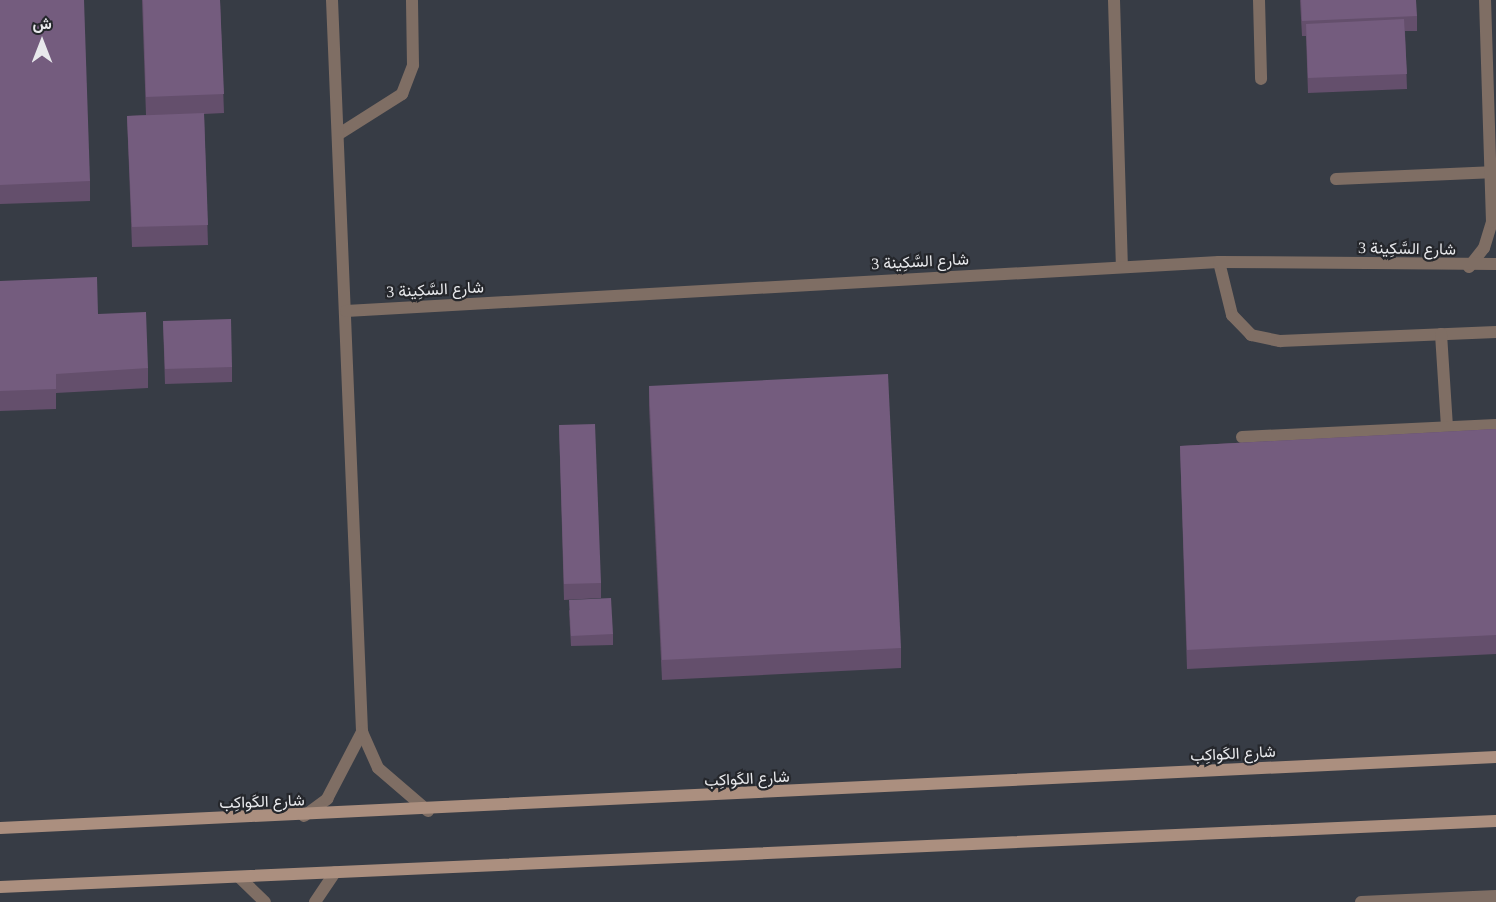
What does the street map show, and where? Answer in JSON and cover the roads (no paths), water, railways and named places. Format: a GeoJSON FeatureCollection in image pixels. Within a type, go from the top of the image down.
{"type":"FeatureCollection","features":[{"type":"Feature","properties":{"kind":"street"},"geometry":{"type":"LineString","coordinates":[[332,0],[362,732],[378,768],[429,812]]}},
{"type":"Feature","properties":{"kind":"street"},"geometry":{"type":"LineString","coordinates":[[339,134],[402,94],[413,65],[412,0]]}},
{"type":"Feature","properties":{"kind":"street"},"geometry":{"type":"LineString","coordinates":[[1114,0],[1122,267]]}},
{"type":"Feature","properties":{"kind":"street"},"geometry":{"type":"LineString","coordinates":[[1259,0],[1261,79]]}},
{"type":"Feature","properties":{"kind":"street"},"geometry":{"type":"LineString","coordinates":[[1469,267],[1484,248],[1492,222],[1493,172],[1485,0]]}},
{"type":"Feature","properties":{"kind":"street"},"geometry":{"type":"LineString","coordinates":[[1336,180],[1493,172]]}},
{"type":"Feature","properties":{"kind":"street"},"geometry":{"type":"LineString","coordinates":[[1219,262],[1232,315],[1251,334],[1280,341],[1496,332]]}},
{"type":"Feature","properties":{"kind":"street","name":"شارع السَّكِينة 3"},"geometry":{"type":"LineString","coordinates":[[346,311],[1219,262],[1469,267],[1496,264]]}},
{"type":"Feature","properties":{"kind":"street"},"geometry":{"type":"LineString","coordinates":[[1442,334],[1447,427]]}},
{"type":"Feature","properties":{"kind":"street"},"geometry":{"type":"LineString","coordinates":[[1242,437],[1496,425]]}},
{"type":"Feature","properties":{"kind":"street"},"geometry":{"type":"LineString","coordinates":[[302,817],[327,799],[362,732]]}},
{"type":"Feature","properties":{"kind":"street","name":"شارع الكَواكِب"},"geometry":{"type":"LineString","coordinates":[[0,828],[429,812],[1496,757]]}},
{"type":"Feature","properties":{"kind":"street"},"geometry":{"type":"LineString","coordinates":[[0,887],[1496,821]]}},
{"type":"Feature","properties":{"kind":"street"},"geometry":{"type":"LineString","coordinates":[[315,902],[335,872]]}},
{"type":"Feature","properties":{"kind":"street"},"geometry":{"type":"LineString","coordinates":[[239,877],[265,902]]}},
{"type":"Feature","properties":{"kind":"street"},"geometry":{"type":"LineString","coordinates":[[1361,902],[1496,896]]}}]}
